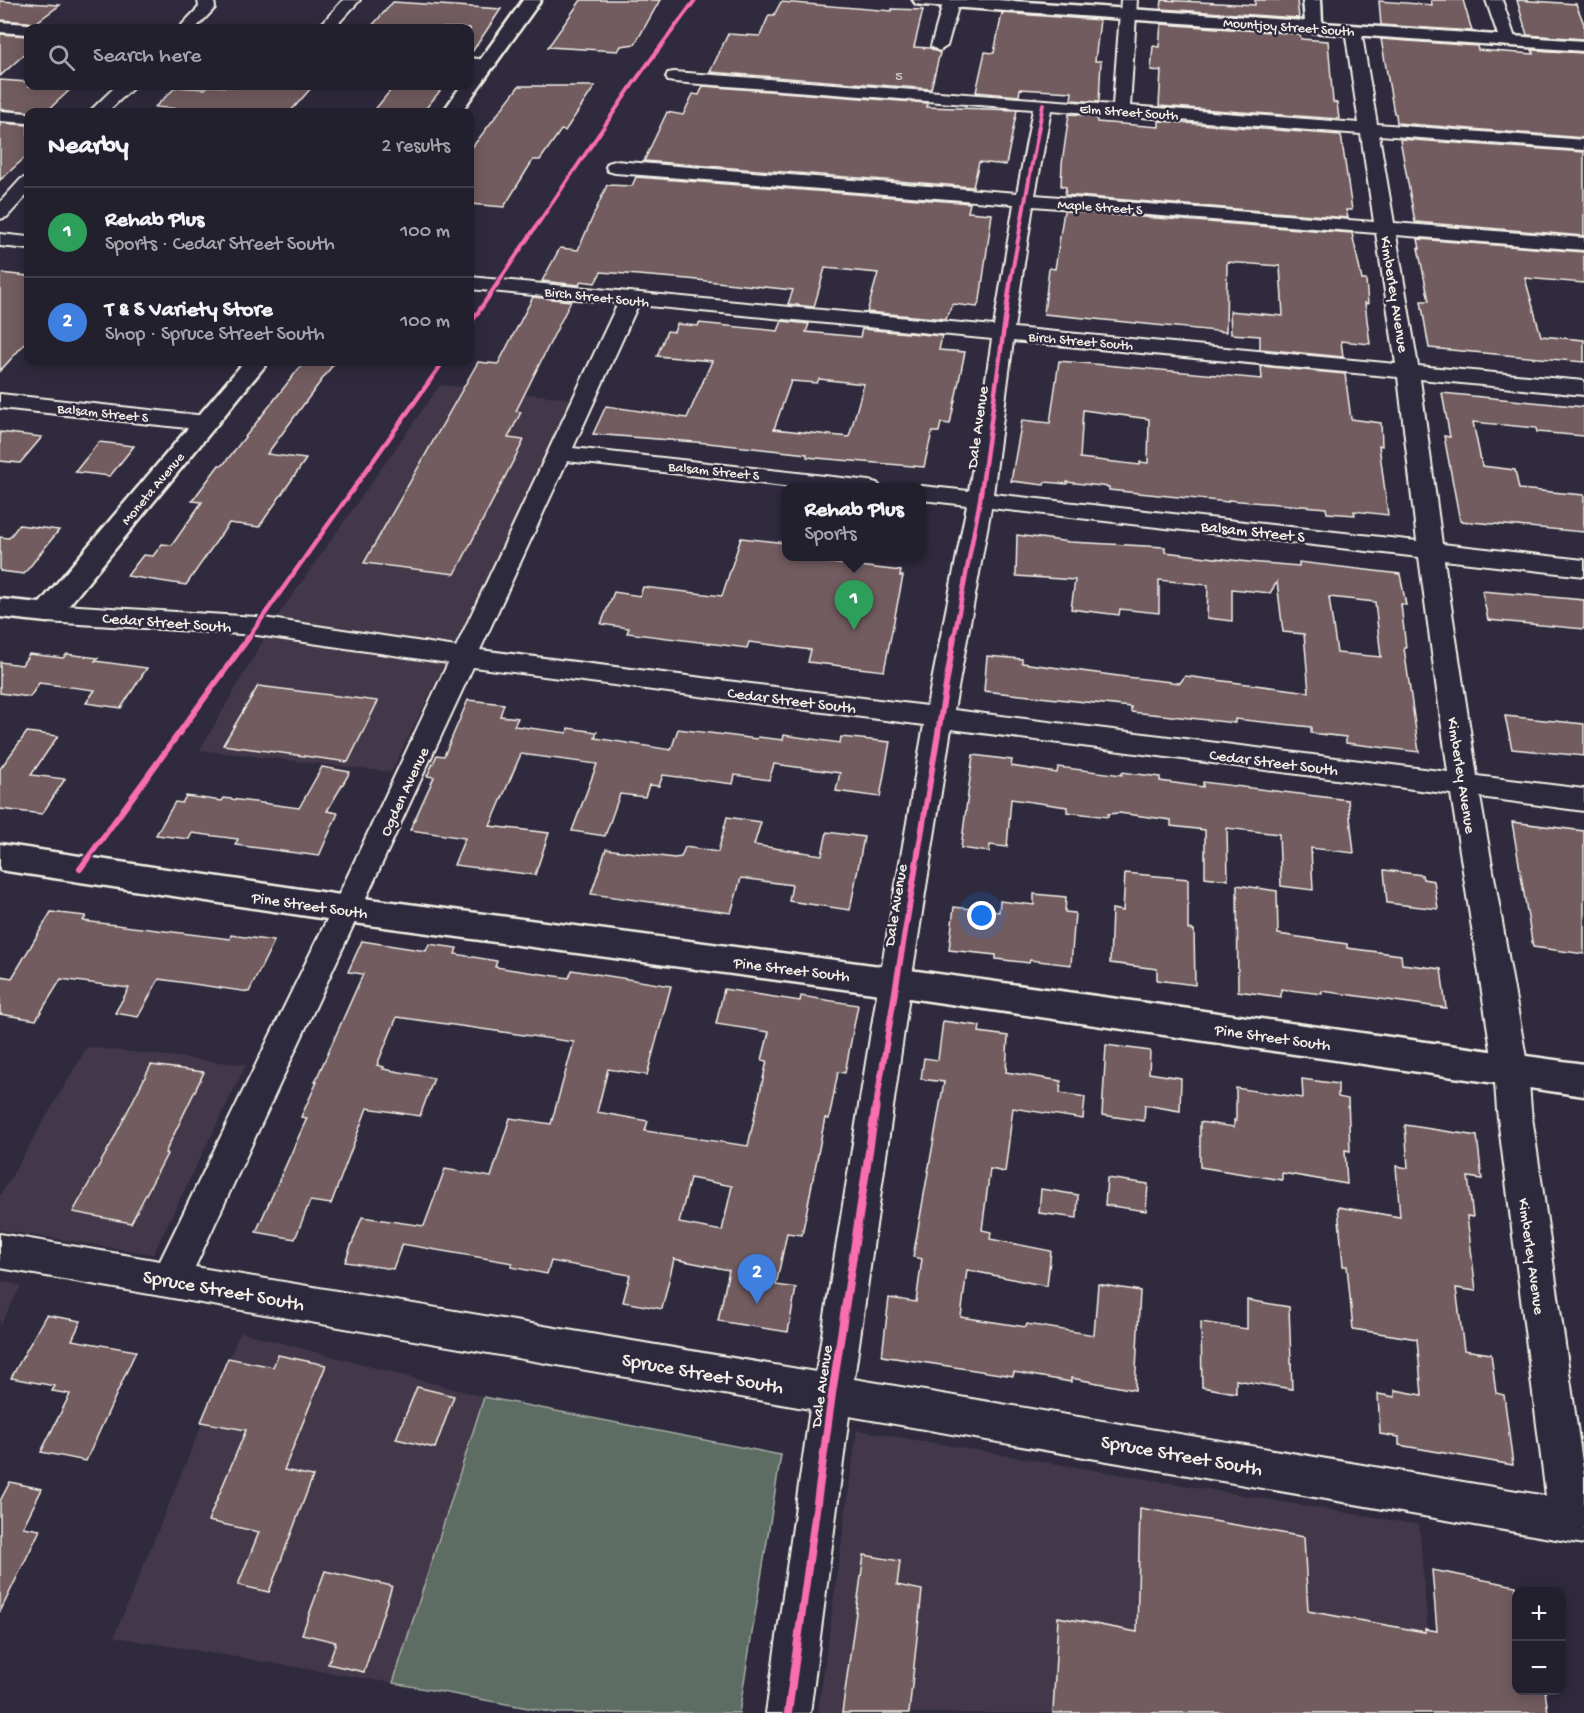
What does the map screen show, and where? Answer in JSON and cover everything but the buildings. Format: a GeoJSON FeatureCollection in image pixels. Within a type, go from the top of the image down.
{"type":"FeatureCollection","features":[{"type":"Feature","properties":{"kind":"street"},"geometry":{"type":"LineString","coordinates":[[191,24],[207,8],[206,0]]}},
{"type":"Feature","properties":{"kind":"street"},"geometry":{"type":"LineString","coordinates":[[330,24],[352,0]]}},
{"type":"Feature","properties":{"kind":"street"},"geometry":{"type":"LineString","coordinates":[[479,64],[532,0]]}},
{"type":"Feature","properties":{"kind":"street","name":"Mountjoy Street South"},"geometry":{"type":"LineString","coordinates":[[922,0],[1129,7],[1314,27],[1584,46]]}},
{"type":"Feature","properties":{"kind":"street"},"geometry":{"type":"LineString","coordinates":[[1312,0],[1314,27]]}},
{"type":"Feature","properties":{"kind":"street"},"geometry":{"type":"LineString","coordinates":[[1494,0],[1508,41]]}},
{"type":"Feature","properties":{"kind":"street"},"geometry":{"type":"LineString","coordinates":[[939,46],[951,1]]}},
{"type":"Feature","properties":{"kind":"street"},"geometry":{"type":"LineString","coordinates":[[1121,110],[1129,7]]}},
{"type":"Feature","properties":{"kind":"street"},"geometry":{"type":"LineString","coordinates":[[0,27],[24,29]]}},
{"type":"Feature","properties":{"kind":"street","name":"Kimberley Avenue"},"geometry":{"type":"LineString","coordinates":[[1353,30],[1408,371],[1430,550],[1464,786],[1511,1070],[1514,1110],[1577,1522]]}},
{"type":"Feature","properties":{"kind":"street","name":"Elm Street South"},"geometry":{"type":"LineString","coordinates":[[674,77],[1584,145]]}},
{"type":"Feature","properties":{"kind":"street"},"geometry":{"type":"LineString","coordinates":[[101,108],[122,90]]}},
{"type":"Feature","properties":{"kind":"street"},"geometry":{"type":"LineString","coordinates":[[454,108],[464,90]]}},
{"type":"Feature","properties":{"kind":"street","name":"Dale Avenue"},"geometry":{"type":"LineString","coordinates":[[788,1713],[832,1394],[895,982],[939,718],[980,500],[1013,262],[1027,200],[1044,104]]}},
{"type":"Feature","properties":{"kind":"street"},"geometry":{"type":"LineString","coordinates":[[0,116],[24,118]]}},
{"type":"Feature","properties":{"kind":"street","name":"Maple Street S"},"geometry":{"type":"LineString","coordinates":[[615,167],[1584,244]]}},
{"type":"Feature","properties":{"kind":"street"},"geometry":{"type":"LineString","coordinates":[[0,213],[24,187]]}},
{"type":"Feature","properties":{"kind":"street"},"geometry":{"type":"LineString","coordinates":[[0,240],[24,243]]}},
{"type":"Feature","properties":{"kind":"street","name":"Birch Street South"},"geometry":{"type":"LineString","coordinates":[[474,283],[1584,388]]}},
{"type":"Feature","properties":{"kind":"street","name":"Ogden Avenue"},"geometry":{"type":"LineString","coordinates":[[170,1280],[347,909],[630,299]]}},
{"type":"Feature","properties":{"kind":"street","name":"Moneta Avenue"},"geometry":{"type":"LineString","coordinates":[[47,613],[253,366]]}},
{"type":"Feature","properties":{"kind":"street","name":"Balsam Street S"},"geometry":{"type":"LineString","coordinates":[[0,401],[206,423]]}},
{"type":"Feature","properties":{"kind":"street","name":"Balsam Street S"},"geometry":{"type":"LineString","coordinates":[[559,453],[825,483]]}},
{"type":"Feature","properties":{"kind":"street","name":"Balsam Street S"},"geometry":{"type":"LineString","coordinates":[[926,494],[1584,568]]}},
{"type":"Feature","properties":{"kind":"street","name":"Cedar Street South"},"geometry":{"type":"LineString","coordinates":[[0,608],[257,626],[465,657],[1584,800]]}},
{"type":"Feature","properties":{"kind":"street","name":"Pine Street South"},"geometry":{"type":"LineString","coordinates":[[0,857],[347,909],[895,982],[1584,1080]]}},
{"type":"Feature","properties":{"kind":"street","name":"Spruce Street South"},"geometry":{"type":"LineString","coordinates":[[0,1251],[1577,1522]]}},
{"type":"Feature","properties":{"kind":"shaded area"},"geometry":{"type":"Polygon","coordinates":[[[440,385],[576,399],[391,772],[200,750],[275,620],[440,385]]]}},
{"type":"Feature","properties":{"kind":"shaded area"},"geometry":{"type":"Polygon","coordinates":[[[87,1047],[246,1065],[153,1254],[0,1230],[0,1196],[87,1047]]]}},
{"type":"Feature","properties":{"kind":"shaded area"},"geometry":{"type":"Polygon","coordinates":[[[0,1280],[21,1286],[0,1326],[0,1280]]]}},
{"type":"Feature","properties":{"kind":"shaded area"},"geometry":{"type":"Polygon","coordinates":[[[240,1332],[484,1397],[393,1683],[114,1637],[240,1332]]]}},
{"type":"Feature","properties":{"kind":"shaded area"},"geometry":{"type":"Polygon","coordinates":[[[857,1430],[1419,1525],[1435,1713],[818,1713],[857,1430]]]}},
{"type":"Feature","properties":{"kind":"green space"},"geometry":{"type":"Polygon","coordinates":[[[484,1397],[781,1455],[739,1713],[555,1713],[393,1683],[484,1397]]]}},
{"type":"Feature","properties":{"kind":"cycle path"},"geometry":{"type":"LineString","coordinates":[[474,318],[635,81],[695,0]]}},
{"type":"Feature","properties":{"kind":"cycle path"},"geometry":{"type":"LineString","coordinates":[[788,1713],[832,1394],[895,982],[939,718],[980,500],[1013,262],[1043,104]]}},
{"type":"Feature","properties":{"kind":"cycle path"},"geometry":{"type":"LineString","coordinates":[[80,869],[257,626],[440,366]]}},
{"type":"Feature","properties":{"kind":"place","name":"Rehab Plus"},"geometry":{"type":"Point","coordinates":[854,630]}},
{"type":"Feature","properties":{"kind":"place","name":"T & S Variety Store"},"geometry":{"type":"Point","coordinates":[757,1304]}}]}
